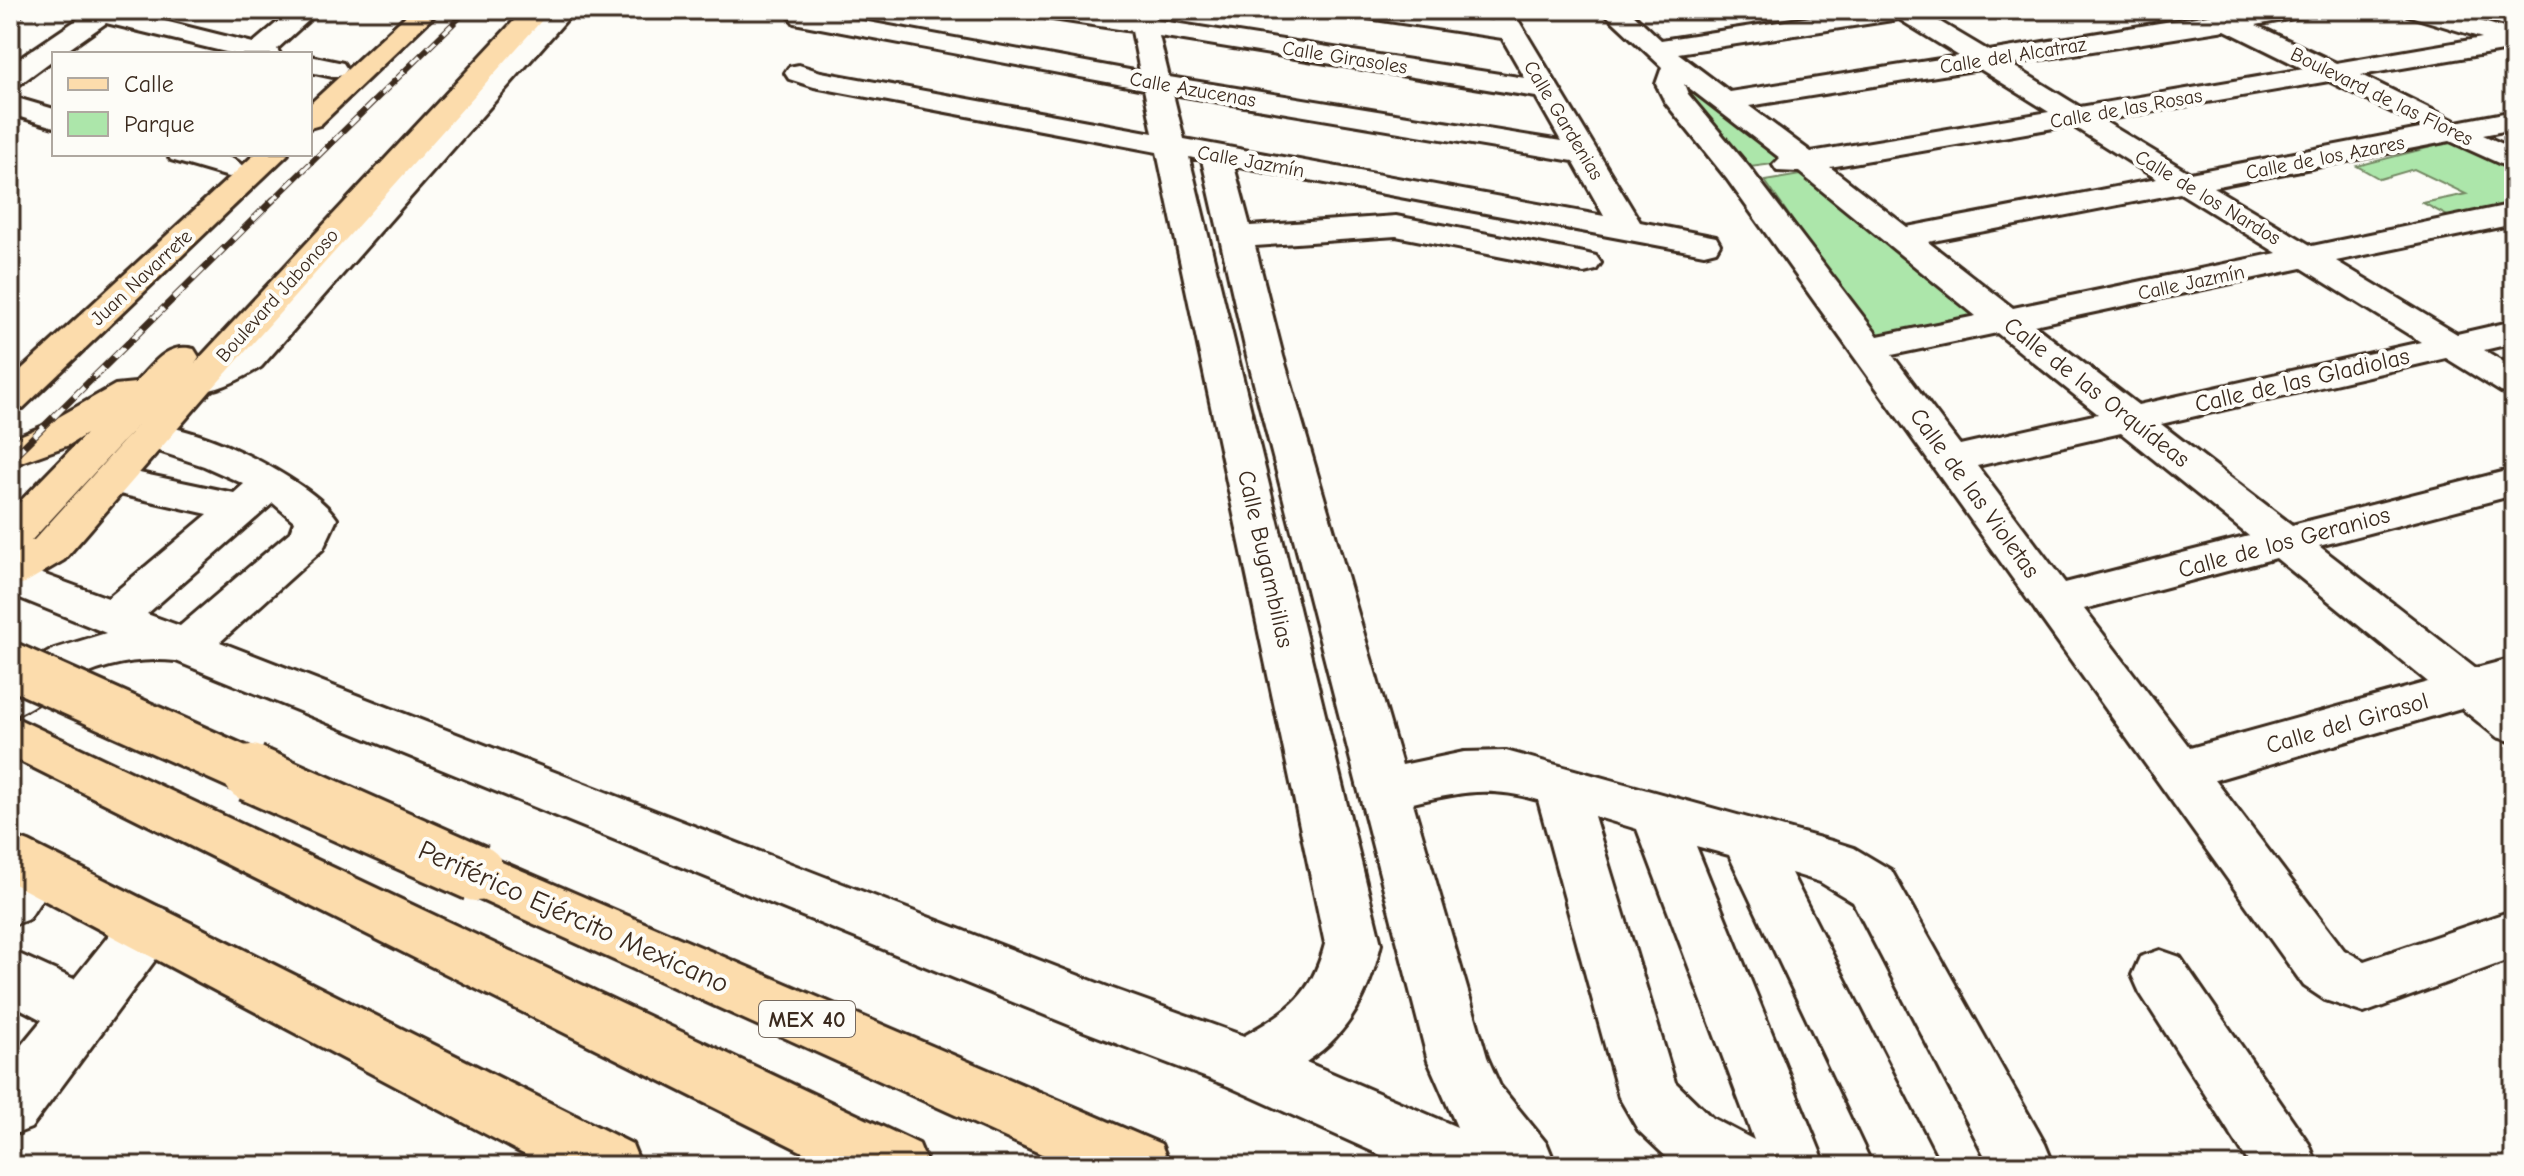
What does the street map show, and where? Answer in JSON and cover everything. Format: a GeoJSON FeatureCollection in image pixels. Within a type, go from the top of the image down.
{"type":"FeatureCollection","features":[{"type":"Feature","properties":{"kind":"main road"},"geometry":{"type":"LineString","coordinates":[[312,86],[321,66],[399,10]]}},
{"type":"Feature","properties":{"kind":"main road"},"geometry":{"type":"LineString","coordinates":[[312,117],[427,10]]}},
{"type":"Feature","properties":{"kind":"main road","name":"Boulevard Jabonoso"},"geometry":{"type":"LineString","coordinates":[[10,575],[49,550],[151,435],[187,372],[511,10]]}},
{"type":"Feature","properties":{"kind":"main road","name":"Boulevard Jabonoso"},"geometry":{"type":"LineString","coordinates":[[10,538],[187,372],[518,45],[538,10]]}},
{"type":"Feature","properties":{"kind":"main road","name":"Juan Navarrete"},"geometry":{"type":"LineString","coordinates":[[10,400],[271,156]]}},
{"type":"Feature","properties":{"kind":"main road","name":"Juan Navarrete"},"geometry":{"type":"LineString","coordinates":[[10,368],[236,161]]}},
{"type":"Feature","properties":{"kind":"main road"},"geometry":{"type":"LineString","coordinates":[[10,454],[187,372]]}},
{"type":"Feature","properties":{"kind":"main road","name":"Periférico Ejército Mexicano"},"geometry":{"type":"LineString","coordinates":[[10,665],[1139,1166]]}},
{"type":"Feature","properties":{"kind":"main road"},"geometry":{"type":"LineString","coordinates":[[10,734],[897,1166]]}},
{"type":"Feature","properties":{"kind":"main road"},"geometry":{"type":"LineString","coordinates":[[24,880],[148,927],[610,1166]]}},
{"type":"Feature","properties":{"kind":"street"},"geometry":{"type":"LineString","coordinates":[[147,52],[202,10]]}},
{"type":"Feature","properties":{"kind":"street"},"geometry":{"type":"LineString","coordinates":[[261,52],[307,10]]}},
{"type":"Feature","properties":{"kind":"street"},"geometry":{"type":"LineString","coordinates":[[518,45],[562,10]]}},
{"type":"Feature","properties":{"kind":"street","name":"Calle Girasoles"},"geometry":{"type":"LineString","coordinates":[[1046,10],[1141,17],[1547,90]]}},
{"type":"Feature","properties":{"kind":"street"},"geometry":{"type":"LineString","coordinates":[[1614,10],[1665,57],[1903,10]]}},
{"type":"Feature","properties":{"kind":"street","name":"Calle de los Nardos"},"geometry":{"type":"LineString","coordinates":[[1903,10],[2514,384]]}},
{"type":"Feature","properties":{"kind":"street","name":"Calle del Alcatraz"},"geometry":{"type":"LineString","coordinates":[[1726,101],[1984,60],[2229,15],[2301,10]]}},
{"type":"Feature","properties":{"kind":"street"},"geometry":{"type":"LineString","coordinates":[[2416,10],[2514,40]]}},
{"type":"Feature","properties":{"kind":"street"},"geometry":{"type":"LineString","coordinates":[[10,78],[98,11],[256,52]]}},
{"type":"Feature","properties":{"kind":"street"},"geometry":{"type":"LineString","coordinates":[[1382,11],[1506,21]]}},
{"type":"Feature","properties":{"kind":"street","name":"Boulevard de las Flores"},"geometry":{"type":"LineString","coordinates":[[2229,15],[2466,130],[2514,161]]}},
{"type":"Feature","properties":{"kind":"street","name":"Calle Bugambilias"},"geometry":{"type":"LineString","coordinates":[[1141,17],[1353,944],[1347,975],[1330,1008],[1299,1034],[1248,1066]]}},
{"type":"Feature","properties":{"kind":"street","name":"Calle Azucenas"},"geometry":{"type":"LineString","coordinates":[[803,18],[1157,83],[1585,154]]}},
{"type":"Feature","properties":{"kind":"street","name":"Calle Gardenias"},"geometry":{"type":"LineString","coordinates":[[1506,21],[1629,231]]}},
{"type":"Feature","properties":{"kind":"street","name":"Calle de las Rosas"},"geometry":{"type":"LineString","coordinates":[[1738,173],[2514,40]]}},
{"type":"Feature","properties":{"kind":"street","name":"Calle de las Orquídeas"},"geometry":{"type":"LineString","coordinates":[[1665,57],[1805,162],[2288,542],[2492,682],[2514,724]]}},
{"type":"Feature","properties":{"kind":"street","name":"Calle de las Violetas"},"geometry":{"type":"LineString","coordinates":[[1665,57],[1675,96],[1738,173],[1869,349],[2324,968],[2345,982],[2364,987],[2514,934]]}},
{"type":"Feature","properties":{"kind":"street","name":"Calle Jazmín"},"geometry":{"type":"LineString","coordinates":[[799,73],[814,79],[1172,147],[1704,244]]}},
{"type":"Feature","properties":{"kind":"street"},"geometry":{"type":"LineString","coordinates":[[10,105],[52,117]]}},
{"type":"Feature","properties":{"kind":"street","name":"Calle de los Azares"},"geometry":{"type":"LineString","coordinates":[[1900,238],[2514,120]]}},
{"type":"Feature","properties":{"kind":"street","name":"Boulevard de las Flores"},"geometry":{"type":"LineString","coordinates":[[2466,130],[2514,146]]}},
{"type":"Feature","properties":{"kind":"street","name":"Calle Bugambilias"},"geometry":{"type":"LineString","coordinates":[[1216,155],[1265,356],[1458,1061],[1479,1107],[1525,1166]]}},
{"type":"Feature","properties":{"kind":"street"},"geometry":{"type":"LineString","coordinates":[[197,156],[236,161]]}},
{"type":"Feature","properties":{"kind":"street","name":"Calle Jazmín"},"geometry":{"type":"LineString","coordinates":[[1869,349],[2514,214]]}},
{"type":"Feature","properties":{"kind":"street"},"geometry":{"type":"LineString","coordinates":[[1236,237],[1396,226],[1584,263]]}},
{"type":"Feature","properties":{"kind":"street","name":"Calle de las Gladiolas"},"geometry":{"type":"LineString","coordinates":[[1950,460],[2514,332]]}},
{"type":"Feature","properties":{"kind":"street"},"geometry":{"type":"LineString","coordinates":[[1220,356],[1265,356]]}},
{"type":"Feature","properties":{"kind":"street"},"geometry":{"type":"LineString","coordinates":[[151,435],[234,463],[256,496]]}},
{"type":"Feature","properties":{"kind":"street"},"geometry":{"type":"LineString","coordinates":[[10,699],[42,676],[93,653],[144,642],[187,646],[308,539],[316,519],[303,505],[256,496],[111,480]]}},
{"type":"Feature","properties":{"kind":"street","name":"Calle de los Geranios"},"geometry":{"type":"LineString","coordinates":[[2054,601],[2514,482]]}},
{"type":"Feature","properties":{"kind":"street"},"geometry":{"type":"LineString","coordinates":[[115,617],[256,496]]}},
{"type":"Feature","properties":{"kind":"street"},"geometry":{"type":"LineString","coordinates":[[10,575],[1104,1012],[1248,1066],[1476,1166]]}},
{"type":"Feature","properties":{"kind":"street","name":"Calle del Girasol"},"geometry":{"type":"LineString","coordinates":[[2179,771],[2492,682]]}},
{"type":"Feature","properties":{"kind":"street"},"geometry":{"type":"LineString","coordinates":[[1387,803],[1509,790],[1544,782],[1835,864],[1872,886],[2023,1166]]}},
{"type":"Feature","properties":{"kind":"street"},"geometry":{"type":"LineString","coordinates":[[1544,782],[1649,1097],[1670,1125],[1711,1155],[1742,1166]]}},
{"type":"Feature","properties":{"kind":"street"},"geometry":{"type":"LineString","coordinates":[[1657,814],[1795,1166]]}},
{"type":"Feature","properties":{"kind":"street"},"geometry":{"type":"LineString","coordinates":[[1747,839],[1909,1166]]}},
{"type":"Feature","properties":{"kind":"street"},"geometry":{"type":"LineString","coordinates":[[10,1107],[148,927]]}},
{"type":"Feature","properties":{"kind":"street"},"geometry":{"type":"LineString","coordinates":[[10,975],[83,1012]]}},
{"type":"Feature","properties":{"kind":"street"},"geometry":{"type":"LineString","coordinates":[[2160,975],[2287,1166]]}},
{"type":"Feature","properties":{"kind":"green space"},"geometry":{"type":"Polygon","coordinates":[[[1690,80],[1797,161],[1750,167],[1686,93],[1690,80]]]}},
{"type":"Feature","properties":{"kind":"green space"},"geometry":{"type":"Polygon","coordinates":[[[2462,139],[2514,165],[2514,206],[2453,219],[2423,203],[2466,194],[2414,169],[2380,179],[2357,166],[2462,139]]]}},
{"type":"Feature","properties":{"kind":"green space"},"geometry":{"type":"Polygon","coordinates":[[[1812,173],[1990,316],[1877,342],[1765,181],[1812,173]]]}},
{"type":"Feature","properties":{"kind":"railway"},"geometry":{"type":"LineString","coordinates":[[271,202],[467,10]]}},
{"type":"Feature","properties":{"kind":"railway"},"geometry":{"type":"LineString","coordinates":[[14,456],[273,200]]}},
{"type":"Feature","properties":{"kind":"railway"},"geometry":{"type":"LineString","coordinates":[[10,459],[16,454]]}}]}
